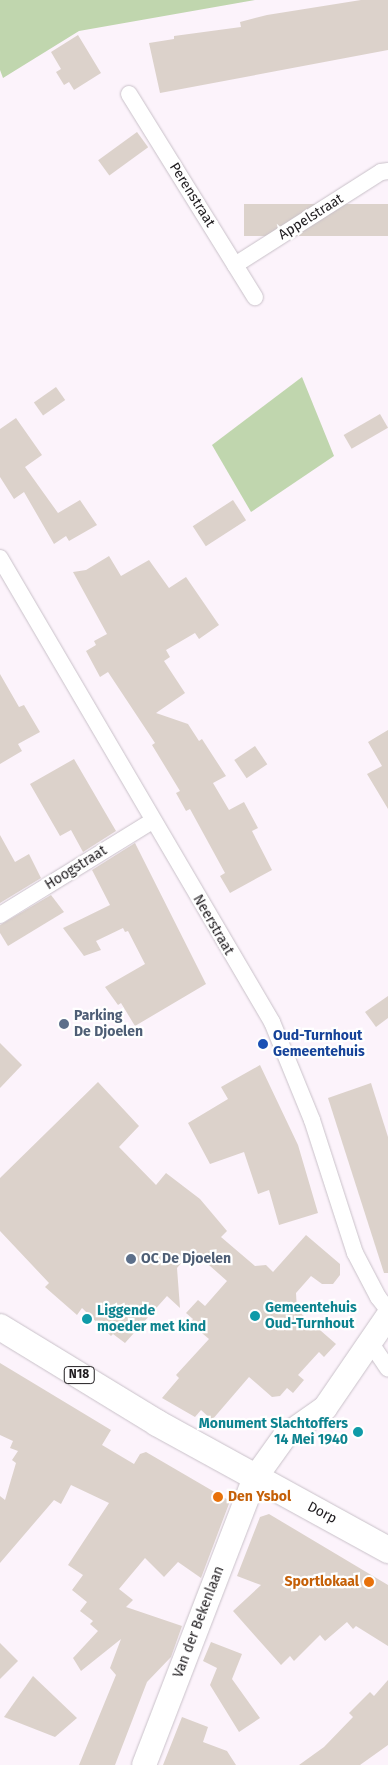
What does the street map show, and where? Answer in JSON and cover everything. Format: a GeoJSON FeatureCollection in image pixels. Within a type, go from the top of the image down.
{"type":"FeatureCollection","features":[{"type":"Feature","properties":{"kind":"main road","name":"N18"},"geometry":{"type":"LineString","coordinates":[[0,1327],[255,1478]]}},
{"type":"Feature","properties":{"kind":"main road","name":"Dorp"},"geometry":{"type":"LineString","coordinates":[[255,1478],[388,1550]]}},
{"type":"Feature","properties":{"kind":"street","name":"Perenstraat"},"geometry":{"type":"LineString","coordinates":[[129,94],[255,297]]}},
{"type":"Feature","properties":{"kind":"street","name":"Appelstraat"},"geometry":{"type":"LineString","coordinates":[[235,265],[381,172],[388,171]]}},
{"type":"Feature","properties":{"kind":"street","name":"Neerstraat"},"geometry":{"type":"LineString","coordinates":[[0,558],[152,821],[272,1022],[312,1120],[355,1253],[378,1297],[388,1310]]}},
{"type":"Feature","properties":{"kind":"street","name":"Hoogstraat"},"geometry":{"type":"LineString","coordinates":[[0,915],[152,821]]}},
{"type":"Feature","properties":{"kind":"street"},"geometry":{"type":"LineString","coordinates":[[255,1478],[285,1436],[325,1408],[388,1316]]}},
{"type":"Feature","properties":{"kind":"street"},"geometry":{"type":"LineString","coordinates":[[370,1342],[388,1369]]}},
{"type":"Feature","properties":{"kind":"street","name":"Van der Bekenlaan"},"geometry":{"type":"LineString","coordinates":[[144,1765],[255,1478]]}},
{"type":"Feature","properties":{"kind":"green space"},"geometry":{"type":"Polygon","coordinates":[[[0,0],[255,0],[79,31],[3,78],[0,70],[0,0]]]}},
{"type":"Feature","properties":{"kind":"green space"},"geometry":{"type":"Polygon","coordinates":[[[302,377],[334,456],[251,512],[212,445],[302,377]]]}},
{"type":"Feature","properties":{"kind":"building"},"geometry":{"type":"Polygon","coordinates":[[[361,0],[388,0],[388,50],[160,93],[149,43],[174,39],[174,36],[241,27],[240,22],[267,15],[361,0]]]}},
{"type":"Feature","properties":{"kind":"building"},"geometry":{"type":"Polygon","coordinates":[[[78,35],[101,73],[74,90],[69,82],[64,85],[56,72],[61,69],[51,52],[78,35]]]}},
{"type":"Feature","properties":{"kind":"building"},"geometry":{"type":"Polygon","coordinates":[[[137,132],[148,147],[109,176],[98,160],[137,132]]]}},
{"type":"Feature","properties":{"kind":"building"},"geometry":{"type":"Polygon","coordinates":[[[244,204],[388,204],[388,236],[244,236],[244,204]]]}},
{"type":"Feature","properties":{"kind":"building"},"geometry":{"type":"Polygon","coordinates":[[[56,387],[65,400],[43,416],[34,402],[56,387]]]}},
{"type":"Feature","properties":{"kind":"building"},"geometry":{"type":"Polygon","coordinates":[[[380,414],[388,428],[352,449],[344,435],[380,414]]]}},
{"type":"Feature","properties":{"kind":"building"},"geometry":{"type":"Polygon","coordinates":[[[16,418],[42,455],[25,467],[58,513],[80,500],[97,525],[69,541],[66,536],[54,544],[24,492],[14,499],[0,477],[0,429],[16,418]]]}},
{"type":"Feature","properties":{"kind":"building"},"geometry":{"type":"Polygon","coordinates":[[[233,500],[246,520],[206,546],[193,526],[233,500]]]}},
{"type":"Feature","properties":{"kind":"building"},"geometry":{"type":"Polygon","coordinates":[[[109,556],[121,576],[149,560],[169,588],[186,577],[219,625],[199,639],[195,633],[166,650],[170,657],[164,661],[185,693],[156,713],[188,724],[199,741],[202,739],[226,776],[213,783],[229,810],[244,802],[258,828],[252,831],[272,870],[230,893],[220,876],[225,873],[190,809],[186,811],[176,793],[180,791],[152,745],[155,743],[108,672],[100,677],[86,651],[96,645],[94,641],[107,634],[73,572],[86,570],[109,556]]]}},
{"type":"Feature","properties":{"kind":"building"},"geometry":{"type":"Polygon","coordinates":[[[0,674],[19,707],[24,705],[40,732],[18,744],[22,751],[0,764],[0,674]]]}},
{"type":"Feature","properties":{"kind":"building"},"geometry":{"type":"Polygon","coordinates":[[[388,730],[388,809],[367,774],[382,766],[368,742],[388,730]]]}},
{"type":"Feature","properties":{"kind":"building"},"geometry":{"type":"Polygon","coordinates":[[[255,746],[267,764],[247,778],[234,760],[255,746]]]}},
{"type":"Feature","properties":{"kind":"building"},"geometry":{"type":"Polygon","coordinates":[[[74,759],[116,831],[83,852],[71,830],[60,836],[30,784],[74,759]]]}},
{"type":"Feature","properties":{"kind":"building"},"geometry":{"type":"Polygon","coordinates":[[[0,835],[15,862],[29,854],[41,878],[0,903],[0,835]]]}},
{"type":"Feature","properties":{"kind":"building"},"geometry":{"type":"Polygon","coordinates":[[[135,843],[206,984],[135,1026],[121,1003],[118,1005],[105,987],[145,964],[128,931],[125,932],[123,928],[96,941],[101,950],[84,956],[63,928],[110,905],[92,870],[135,843]]]}},
{"type":"Feature","properties":{"kind":"building"},"geometry":{"type":"Polygon","coordinates":[[[51,895],[64,912],[8,946],[0,933],[0,925],[51,895]]]}},
{"type":"Feature","properties":{"kind":"building"},"geometry":{"type":"Polygon","coordinates":[[[388,996],[388,1018],[376,1027],[365,1012],[388,996]]]}},
{"type":"Feature","properties":{"kind":"building"},"geometry":{"type":"Polygon","coordinates":[[[0,1043],[22,1065],[0,1088],[0,1043]]]}},
{"type":"Feature","properties":{"kind":"building"},"geometry":{"type":"Polygon","coordinates":[[[260,1065],[298,1145],[318,1213],[279,1225],[269,1190],[258,1194],[244,1152],[210,1164],[188,1123],[228,1099],[221,1087],[260,1065]]]}},
{"type":"Feature","properties":{"kind":"building"},"geometry":{"type":"Polygon","coordinates":[[[98,1082],[139,1126],[119,1147],[156,1185],[166,1173],[200,1199],[227,1231],[221,1237],[255,1266],[266,1265],[273,1272],[306,1235],[340,1264],[340,1275],[333,1284],[322,1284],[311,1276],[296,1293],[297,1310],[336,1344],[324,1357],[319,1352],[298,1375],[304,1380],[293,1393],[287,1388],[280,1396],[272,1397],[249,1377],[212,1420],[201,1410],[195,1417],[162,1398],[179,1378],[176,1375],[209,1339],[190,1323],[193,1319],[186,1313],[198,1300],[205,1306],[227,1281],[192,1250],[177,1268],[180,1308],[167,1296],[125,1343],[113,1334],[111,1336],[82,1308],[77,1315],[45,1287],[49,1283],[0,1231],[0,1178],[98,1082]]]}},
{"type":"Feature","properties":{"kind":"building"},"geometry":{"type":"Polygon","coordinates":[[[371,1083],[388,1137],[388,1273],[384,1273],[328,1098],[371,1083]]]}},
{"type":"Feature","properties":{"kind":"building"},"geometry":{"type":"Polygon","coordinates":[[[0,1363],[111,1430],[102,1445],[134,1464],[140,1454],[146,1452],[230,1501],[201,1578],[178,1562],[164,1577],[145,1558],[119,1589],[133,1600],[126,1607],[182,1626],[171,1657],[147,1682],[115,1765],[79,1765],[116,1675],[110,1668],[121,1639],[81,1671],[73,1658],[98,1631],[90,1624],[93,1621],[80,1611],[87,1602],[72,1590],[83,1575],[68,1565],[109,1503],[71,1485],[61,1504],[54,1500],[0,1563],[0,1496],[5,1500],[16,1463],[12,1460],[18,1451],[10,1448],[13,1441],[0,1435],[0,1363]]]}},
{"type":"Feature","properties":{"kind":"building"},"geometry":{"type":"Polygon","coordinates":[[[269,1514],[388,1585],[388,1646],[356,1626],[353,1629],[347,1622],[325,1641],[320,1635],[294,1661],[290,1656],[281,1665],[233,1611],[261,1585],[237,1576],[260,1517],[269,1514]]]}},
{"type":"Feature","properties":{"kind":"building"},"geometry":{"type":"Polygon","coordinates":[[[211,1642],[242,1654],[232,1679],[260,1718],[239,1732],[210,1685],[217,1668],[203,1661],[211,1642]]]}},
{"type":"Feature","properties":{"kind":"building"},"geometry":{"type":"Polygon","coordinates":[[[0,1643],[18,1661],[0,1679],[0,1643]]]}},
{"type":"Feature","properties":{"kind":"building"},"geometry":{"type":"Polygon","coordinates":[[[33,1676],[77,1718],[55,1737],[4,1717],[33,1676]]]}},
{"type":"Feature","properties":{"kind":"building"},"geometry":{"type":"Polygon","coordinates":[[[388,1680],[388,1745],[360,1765],[299,1765],[324,1747],[353,1717],[349,1713],[370,1692],[374,1696],[388,1680]]]}},
{"type":"Feature","properties":{"kind":"building"},"geometry":{"type":"Polygon","coordinates":[[[182,1717],[208,1727],[203,1742],[227,1751],[236,1765],[163,1765],[182,1717]]]}},
{"type":"Feature","properties":{"kind":"place","name":"Parking De Djoelen"},"geometry":{"type":"Point","coordinates":[64,1024]}},
{"type":"Feature","properties":{"kind":"place","name":"Oud-Turnhout Gemeentehuis"},"geometry":{"type":"Point","coordinates":[263,1044]}},
{"type":"Feature","properties":{"kind":"place","name":"OC De Djoelen"},"geometry":{"type":"Point","coordinates":[131,1259]}},
{"type":"Feature","properties":{"kind":"place","name":"Gemeentehuis Oud-Turnhout"},"geometry":{"type":"Point","coordinates":[255,1316]}},
{"type":"Feature","properties":{"kind":"place","name":"Liggende moeder met kind"},"geometry":{"type":"Point","coordinates":[87,1319]}},
{"type":"Feature","properties":{"kind":"place","name":"Monument Slachtoffers 14 Mei 1940"},"geometry":{"type":"Point","coordinates":[358,1432]}},
{"type":"Feature","properties":{"kind":"place","name":"Den Ysbol"},"geometry":{"type":"Point","coordinates":[218,1497]}},
{"type":"Feature","properties":{"kind":"place","name":"Sportlokaal"},"geometry":{"type":"Point","coordinates":[369,1582]}}]}
